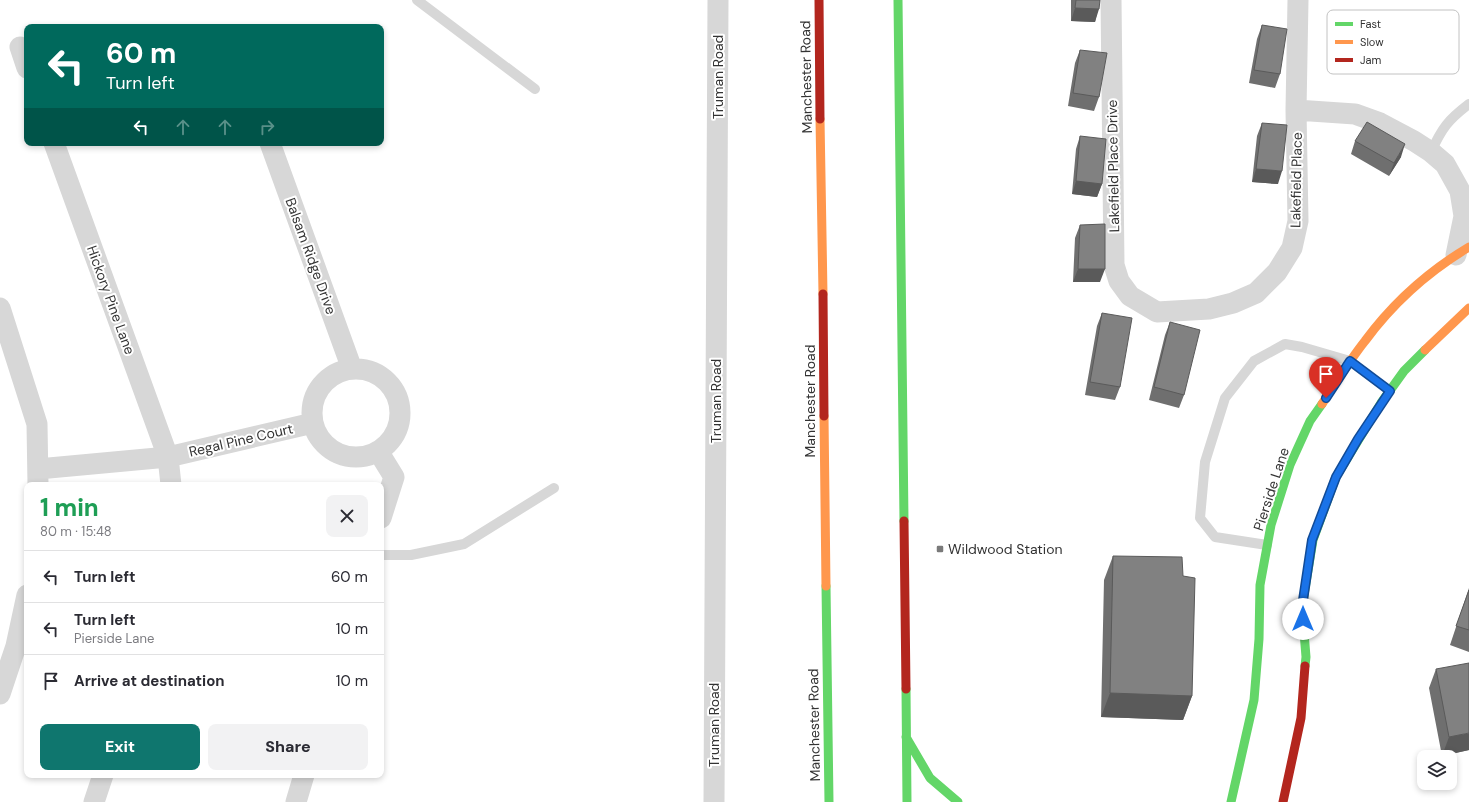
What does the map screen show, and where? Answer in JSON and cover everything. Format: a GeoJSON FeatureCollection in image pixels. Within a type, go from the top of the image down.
{"type":"FeatureCollection","features":[{"type":"Feature","properties":{"kind":"main road","name":"Manchester Road"},"geometry":{"type":"LineString","coordinates":[[819,0],[829,802]]}},
{"type":"Feature","properties":{"kind":"main road"},"geometry":{"type":"LineString","coordinates":[[898,0],[907,802]]}},
{"type":"Feature","properties":{"kind":"main road","name":"Pierside Lane"},"geometry":{"type":"LineString","coordinates":[[1231,802],[1254,700],[1259,639],[1260,585],[1267,545],[1271,525],[1290,465],[1310,421],[1365,340],[1395,305],[1419,283],[1462,251]]}},
{"type":"Feature","properties":{"kind":"main road"},"geometry":{"type":"LineString","coordinates":[[1283,802],[1301,718],[1306,657],[1302,607],[1312,540],[1336,477],[1358,439],[1390,391],[1404,371],[1469,308]]}},
{"type":"Feature","properties":{"kind":"main road"},"geometry":{"type":"LineString","coordinates":[[1350,361],[1390,391]]}},
{"type":"Feature","properties":{"kind":"main road"},"geometry":{"type":"LineString","coordinates":[[906,735],[930,778],[958,802]]}},
{"type":"Feature","properties":{"kind":"street","name":"Truman Road"},"geometry":{"type":"LineString","coordinates":[[714,802],[718,0]]}},
{"type":"Feature","properties":{"kind":"street","name":"Lakefield Place Drive"},"geometry":{"type":"LineString","coordinates":[[1111,0],[1114,265],[1119,281],[1130,296],[1157,312]]}},
{"type":"Feature","properties":{"kind":"street","name":"Lakefield Place"},"geometry":{"type":"LineString","coordinates":[[1157,312],[1209,309],[1233,303],[1256,293],[1277,272],[1292,248],[1298,221],[1296,110],[1298,0]]}},
{"type":"Feature","properties":{"kind":"street"},"geometry":{"type":"LineString","coordinates":[[20,47],[24,59]]}},
{"type":"Feature","properties":{"kind":"street"},"geometry":{"type":"LineString","coordinates":[[1296,110],[1355,114],[1380,123],[1431,152],[1445,164],[1460,191],[1464,216],[1462,251]]}},
{"type":"Feature","properties":{"kind":"street","name":"Hickory Pine Lane"},"geometry":{"type":"LineString","coordinates":[[55,146],[168,457]]}},
{"type":"Feature","properties":{"kind":"street","name":"Balsam Ridge Drive"},"geometry":{"type":"LineString","coordinates":[[271,146],[352,369]]}},
{"type":"Feature","properties":{"kind":"street"},"geometry":{"type":"LineString","coordinates":[[0,308],[37,424],[38,477]]}},
{"type":"Feature","properties":{"kind":"street"},"geometry":{"type":"LineString","coordinates":[[352,369],[368,370],[381,376],[392,387],[398,398],[400,413],[398,428],[389,441],[378,451],[367,455],[352,457],[337,452],[325,444],[313,424],[317,394],[326,381],[338,372],[352,369]]}},
{"type":"Feature","properties":{"kind":"street","name":"Regal Pine Court"},"geometry":{"type":"LineString","coordinates":[[38,477],[168,457],[313,424]]}},
{"type":"Feature","properties":{"kind":"street"},"geometry":{"type":"LineString","coordinates":[[378,451],[394,477],[384,509]]}},
{"type":"Feature","properties":{"kind":"street"},"geometry":{"type":"LineString","coordinates":[[168,457],[171,482]]}},
{"type":"Feature","properties":{"kind":"street"},"geometry":{"type":"LineString","coordinates":[[0,694],[16,646],[24,609]]}},
{"type":"Feature","properties":{"kind":"street"},"geometry":{"type":"LineString","coordinates":[[94,802],[102,778]]}},
{"type":"Feature","properties":{"kind":"street"},"geometry":{"type":"LineString","coordinates":[[296,802],[303,778]]}},
{"type":"Feature","properties":{"kind":"lane"},"geometry":{"type":"LineString","coordinates":[[417,0],[535,89]]}},
{"type":"Feature","properties":{"kind":"lane"},"geometry":{"type":"LineString","coordinates":[[1431,152],[1440,133],[1450,119],[1469,104]]}},
{"type":"Feature","properties":{"kind":"lane"},"geometry":{"type":"LineString","coordinates":[[1267,545],[1215,537],[1200,518],[1205,462],[1225,398],[1254,361],[1286,344],[1302,347],[1350,361]]}},
{"type":"Feature","properties":{"kind":"lane"},"geometry":{"type":"LineString","coordinates":[[384,555],[412,555],[464,544],[554,488]]}},
{"type":"Feature","properties":{"kind":"building"},"geometry":{"type":"Polygon","coordinates":[[[1076,0],[1100,0],[1099,9],[1075,8],[1076,0]]]}},
{"type":"Feature","properties":{"kind":"building"},"geometry":{"type":"Polygon","coordinates":[[[1262,25],[1287,29],[1280,74],[1254,70],[1262,25]]]}},
{"type":"Feature","properties":{"kind":"building"},"geometry":{"type":"Polygon","coordinates":[[[1080,50],[1107,53],[1099,97],[1073,93],[1080,50]]]}},
{"type":"Feature","properties":{"kind":"building"},"geometry":{"type":"Polygon","coordinates":[[[1367,122],[1405,144],[1394,163],[1355,141],[1367,122]]]}},
{"type":"Feature","properties":{"kind":"building"},"geometry":{"type":"Polygon","coordinates":[[[1262,123],[1287,125],[1282,171],[1256,169],[1262,123]]]}},
{"type":"Feature","properties":{"kind":"building"},"geometry":{"type":"Polygon","coordinates":[[[1080,136],[1106,139],[1102,184],[1076,181],[1080,136]]]}},
{"type":"Feature","properties":{"kind":"building"},"geometry":{"type":"Polygon","coordinates":[[[1105,224],[1105,269],[1078,269],[1080,225],[1105,224]]]}},
{"type":"Feature","properties":{"kind":"building"},"geometry":{"type":"Polygon","coordinates":[[[1102,313],[1132,318],[1120,387],[1090,382],[1102,313]]]}},
{"type":"Feature","properties":{"kind":"building"},"geometry":{"type":"Polygon","coordinates":[[[1170,322],[1200,330],[1184,395],[1154,387],[1170,322]]]}},
{"type":"Feature","properties":{"kind":"building"},"geometry":{"type":"Polygon","coordinates":[[[1113,556],[1182,557],[1183,576],[1195,578],[1192,696],[1110,693],[1113,556]]]}},
{"type":"Feature","properties":{"kind":"building"},"geometry":{"type":"Polygon","coordinates":[[[1469,590],[1469,630],[1456,626],[1469,590]]]}},
{"type":"Feature","properties":{"kind":"building"},"geometry":{"type":"Polygon","coordinates":[[[1469,663],[1469,733],[1449,737],[1436,669],[1469,663]]]}},
{"type":"Feature","properties":{"kind":"traffic: fast"},"geometry":{"type":"LineString","coordinates":[[898,0],[904,521]]}},
{"type":"Feature","properties":{"kind":"traffic: fast"},"geometry":{"type":"LineString","coordinates":[[1305,666],[1306,657],[1302,607],[1313,540],[1336,477],[1381,403],[1404,371],[1425,350]]}},
{"type":"Feature","properties":{"kind":"traffic: fast"},"geometry":{"type":"LineString","coordinates":[[1231,802],[1254,700],[1259,639],[1260,585],[1271,525],[1290,465],[1310,421],[1322,404]]}},
{"type":"Feature","properties":{"kind":"traffic: fast"},"geometry":{"type":"LineString","coordinates":[[826,586],[829,802]]}},
{"type":"Feature","properties":{"kind":"traffic: fast"},"geometry":{"type":"LineString","coordinates":[[906,689],[907,802]]}},
{"type":"Feature","properties":{"kind":"traffic: fast"},"geometry":{"type":"LineString","coordinates":[[906,737],[930,778],[958,802]]}},
{"type":"Feature","properties":{"kind":"traffic: slow"},"geometry":{"type":"LineString","coordinates":[[820,119],[823,294]]}},
{"type":"Feature","properties":{"kind":"traffic: slow"},"geometry":{"type":"LineString","coordinates":[[1322,404],[1354,356],[1387,314],[1426,277],[1454,256],[1469,247]]}},
{"type":"Feature","properties":{"kind":"traffic: slow"},"geometry":{"type":"LineString","coordinates":[[1425,350],[1469,308]]}},
{"type":"Feature","properties":{"kind":"traffic: slow"},"geometry":{"type":"LineString","coordinates":[[1350,361],[1390,391]]}},
{"type":"Feature","properties":{"kind":"traffic: slow"},"geometry":{"type":"LineString","coordinates":[[824,416],[826,586]]}},
{"type":"Feature","properties":{"kind":"traffic: jam"},"geometry":{"type":"LineString","coordinates":[[819,0],[820,119]]}},
{"type":"Feature","properties":{"kind":"traffic: jam"},"geometry":{"type":"LineString","coordinates":[[823,294],[824,416]]}},
{"type":"Feature","properties":{"kind":"traffic: jam"},"geometry":{"type":"LineString","coordinates":[[904,521],[906,689]]}},
{"type":"Feature","properties":{"kind":"traffic: jam"},"geometry":{"type":"LineString","coordinates":[[1283,802],[1301,718],[1305,666]]}},
{"type":"Feature","properties":{"kind":"place","name":"Wildwood Station"},"geometry":{"type":"Point","coordinates":[940,549]}},
{"type":"Feature","properties":{"kind":"route"},"geometry":{"type":"LineString","coordinates":[[1303,619],[1302,607],[1312,540],[1336,477],[1358,439],[1390,391],[1350,361],[1326,398]]}}]}
